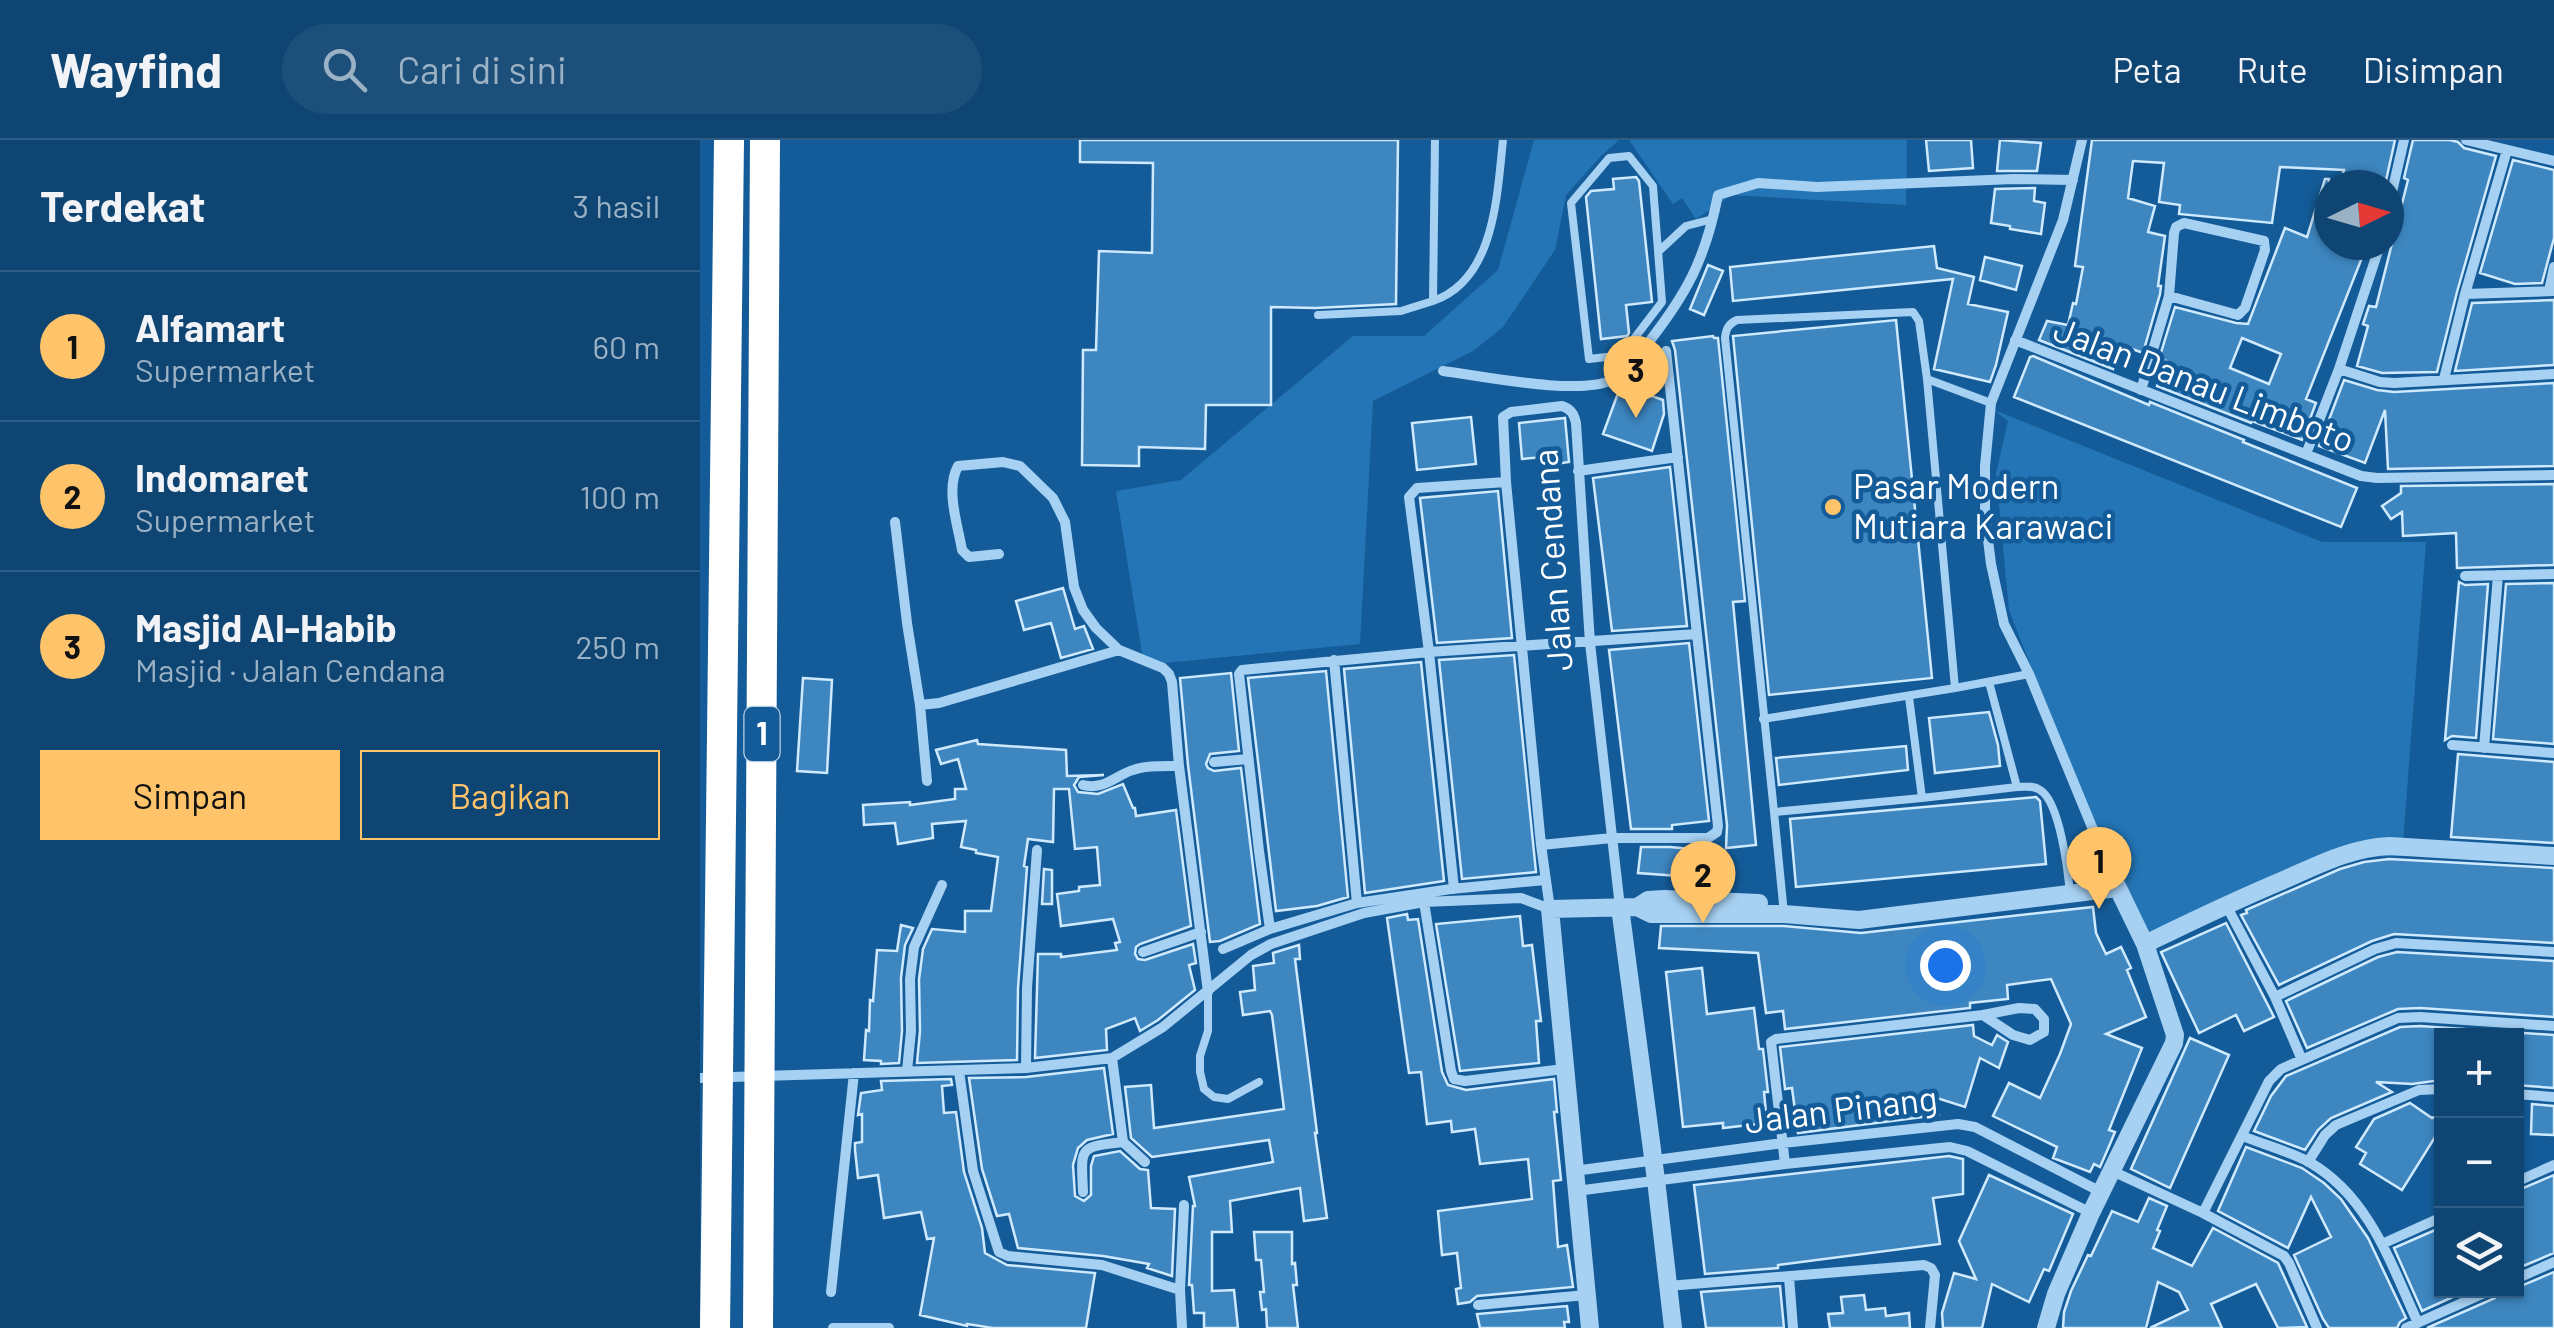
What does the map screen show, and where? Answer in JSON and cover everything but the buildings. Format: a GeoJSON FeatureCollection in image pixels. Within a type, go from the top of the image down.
{"type":"FeatureCollection","features":[{"type":"Feature","properties":{"kind":"highway","name":"1"},"geometry":{"type":"LineString","coordinates":[[715,1328],[729,140]]}},
{"type":"Feature","properties":{"kind":"highway","name":"1"},"geometry":{"type":"LineString","coordinates":[[758,1328],[765,140]]}},
{"type":"Feature","properties":{"kind":"street"},"geometry":{"type":"LineString","coordinates":[[2046,1328],[2056,1294],[2110,1170],[2174,1043],[2173,1027],[2145,944],[2004,624],[1990,564],[1985,516],[1991,403],[2062,220],[2082,140]]}},
{"type":"Feature","properties":{"kind":"street"},"geometry":{"type":"LineString","coordinates":[[2397,170],[2404,140]]}},
{"type":"Feature","properties":{"kind":"street"},"geometry":{"type":"LineString","coordinates":[[2466,140],[2554,162]]}},
{"type":"Feature","properties":{"kind":"street"},"geometry":{"type":"LineString","coordinates":[[2444,379],[2508,150]]}},
{"type":"Feature","properties":{"kind":"street"},"geometry":{"type":"LineString","coordinates":[[1443,371],[1562,386],[1613,380],[1630,366],[1686,292],[1698,268],[1718,196],[1758,183],[1817,187],[2014,178],[2073,180]]}},
{"type":"Feature","properties":{"kind":"street"},"geometry":{"type":"LineString","coordinates":[[2141,390],[2169,296],[2176,226],[2184,224],[2264,241],[2266,250],[2245,308],[2238,314],[2169,296]]}},
{"type":"Feature","properties":{"kind":"street"},"geometry":{"type":"LineString","coordinates":[[2306,454],[2340,370],[2375,260]]}},
{"type":"Feature","properties":{"kind":"street"},"geometry":{"type":"LineString","coordinates":[[2465,294],[2552,291],[2554,266]]}},
{"type":"Feature","properties":{"kind":"street","name":"Jalan Danau Limboto"},"geometry":{"type":"LineString","coordinates":[[2016,340],[2361,476],[2554,475]]}},
{"type":"Feature","properties":{"kind":"street"},"geometry":{"type":"LineString","coordinates":[[1541,845],[1612,838],[1708,838],[1717,832],[1666,351]]}},
{"type":"Feature","properties":{"kind":"street"},"geometry":{"type":"LineString","coordinates":[[2340,370],[2394,383],[2554,374]]}},
{"type":"Feature","properties":{"kind":"street","name":"Jalan Cendana"},"geometry":{"type":"LineString","coordinates":[[1590,1328],[1502,428],[1503,417],[1511,412],[1562,406],[1568,408],[1576,422],[1590,642],[1612,838],[1628,907],[1672,1328]]}},
{"type":"Feature","properties":{"kind":"street"},"geometry":{"type":"LineString","coordinates":[[1578,472],[1678,457]]}},
{"type":"Feature","properties":{"kind":"street"},"geometry":{"type":"LineString","coordinates":[[999,554],[969,557],[962,550],[952,488],[952,476],[958,466],[1003,462],[1020,466],[1053,498],[1065,522],[1074,587],[1083,610],[1120,650],[1169,674],[1208,992]]}},
{"type":"Feature","properties":{"kind":"street"},"geometry":{"type":"LineString","coordinates":[[1454,889],[1409,497],[1417,488],[1506,482]]}},
{"type":"Feature","properties":{"kind":"street"},"geometry":{"type":"LineString","coordinates":[[895,522],[928,781]]}},
{"type":"Feature","properties":{"kind":"street"},"geometry":{"type":"LineString","coordinates":[[2465,576],[2554,574]]}},
{"type":"Feature","properties":{"kind":"street"},"geometry":{"type":"LineString","coordinates":[[2484,748],[2498,575]]}},
{"type":"Feature","properties":{"kind":"street"},"geometry":{"type":"LineString","coordinates":[[1270,929],[1240,671],[1429,652],[1697,634]]}},
{"type":"Feature","properties":{"kind":"street"},"geometry":{"type":"LineString","coordinates":[[920,705],[939,703],[1120,650]]}},
{"type":"Feature","properties":{"kind":"street"},"geometry":{"type":"LineString","coordinates":[[1334,660],[1357,903]]}},
{"type":"Feature","properties":{"kind":"street"},"geometry":{"type":"LineString","coordinates":[[2452,746],[2554,753]]}},
{"type":"Feature","properties":{"kind":"street"},"geometry":{"type":"LineString","coordinates":[[1214,762],[1248,758]]}},
{"type":"Feature","properties":{"kind":"street"},"geometry":{"type":"LineString","coordinates":[[1084,785],[1100,786],[1149,767],[1179,766]]}},
{"type":"Feature","properties":{"kind":"street"},"geometry":{"type":"LineString","coordinates":[[2145,944],[2342,854],[2364,848],[2389,846],[2554,856]]}},
{"type":"Feature","properties":{"kind":"street"},"geometry":{"type":"LineString","coordinates":[[1026,1068],[1026,988],[1037,850]]}},
{"type":"Feature","properties":{"kind":"street"},"geometry":{"type":"LineString","coordinates":[[1223,948],[1270,929],[1357,903],[1545,880]]}},
{"type":"Feature","properties":{"kind":"street"},"geometry":{"type":"LineString","coordinates":[[700,1078],[1026,1068],[1112,1058],[1163,1027],[1251,955],[1271,944],[1364,914],[1424,902],[1521,898],[1550,909],[1628,907],[1664,899],[1784,909],[1856,910],[1937,905],[2115,883]]}},
{"type":"Feature","properties":{"kind":"street"},"geometry":{"type":"LineString","coordinates":[[906,1071],[914,947],[942,885]]}},
{"type":"Feature","properties":{"kind":"street"},"geometry":{"type":"LineString","coordinates":[[1424,902],[1454,1079],[1564,1069]]}},
{"type":"Feature","properties":{"kind":"street"},"geometry":{"type":"LineString","coordinates":[[2226,905],[2275,997],[2302,1060]]}},
{"type":"Feature","properties":{"kind":"street"},"geometry":{"type":"LineString","coordinates":[[1143,952],[1202,932]]}},
{"type":"Feature","properties":{"kind":"street"},"geometry":{"type":"LineString","coordinates":[[2275,997],[2376,948],[2396,943],[2554,952]]}},
{"type":"Feature","properties":{"kind":"street"},"geometry":{"type":"LineString","coordinates":[[1785,1164],[1770,1042],[1984,1016],[2019,1008],[2035,1010],[2044,1019],[2044,1032],[2030,1040],[1984,1016]]}},
{"type":"Feature","properties":{"kind":"street"},"geometry":{"type":"LineString","coordinates":[[2203,1214],[2274,1074],[2398,1018],[2554,1026]]}},
{"type":"Feature","properties":{"kind":"street"},"geometry":{"type":"LineString","coordinates":[[1112,1058],[1123,1142],[1145,1162]]}},
{"type":"Feature","properties":{"kind":"street"},"geometry":{"type":"LineString","coordinates":[[958,1071],[973,1172],[999,1252],[1102,1265],[1180,1290]]}},
{"type":"Feature","properties":{"kind":"street"},"geometry":{"type":"LineString","coordinates":[[830,1292],[854,1073]]}},
{"type":"Feature","properties":{"kind":"street"},"geometry":{"type":"LineString","coordinates":[[2308,1162],[2325,1134],[2336,1125],[2419,1090],[2434,1089]]}},
{"type":"Feature","properties":{"kind":"street"},"geometry":{"type":"LineString","coordinates":[[2524,1095],[2554,1097]]}},
{"type":"Feature","properties":{"kind":"street","name":"Jalan Pinang"},"geometry":{"type":"LineString","coordinates":[[1576,1191],[1718,1152],[1958,1124],[1975,1127],[2101,1192]]}},
{"type":"Feature","properties":{"kind":"street"},"geometry":{"type":"LineString","coordinates":[[2242,1136],[2308,1162],[2348,1191],[2382,1244],[2412,1326],[2473,1298]]}},
{"type":"Feature","properties":{"kind":"street"},"geometry":{"type":"LineString","coordinates":[[1083,1192],[1084,1152],[1088,1147],[1123,1142]]}},
{"type":"Feature","properties":{"kind":"street","name":"Jalan Pinang"},"geometry":{"type":"LineString","coordinates":[[1574,1171],[1721,1172],[1959,1148],[2091,1213]]}},
{"type":"Feature","properties":{"kind":"street"},"geometry":{"type":"LineString","coordinates":[[1718,1152],[1721,1172]]}},
{"type":"Feature","properties":{"kind":"street"},"geometry":{"type":"LineString","coordinates":[[2524,1178],[2554,1165]]}},
{"type":"Feature","properties":{"kind":"street"},"geometry":{"type":"LineString","coordinates":[[2110,1170],[2284,1256],[2317,1328]]}},
{"type":"Feature","properties":{"kind":"street"},"geometry":{"type":"LineString","coordinates":[[1182,1328],[1184,1205]]}},
{"type":"Feature","properties":{"kind":"street"},"geometry":{"type":"LineString","coordinates":[[2382,1244],[2434,1220]]}},
{"type":"Feature","properties":{"kind":"street"},"geometry":{"type":"LineString","coordinates":[[2524,1275],[2554,1262]]}},
{"type":"Feature","properties":{"kind":"street"},"geometry":{"type":"LineString","coordinates":[[1668,1286],[1924,1266],[1934,1275],[1930,1328]]}},
{"type":"Feature","properties":{"kind":"street"},"geometry":{"type":"LineString","coordinates":[[1789,1276],[1793,1328]]}},
{"type":"Feature","properties":{"kind":"street"},"geometry":{"type":"LineString","coordinates":[[1478,1304],[1586,1295]]}},
{"type":"Feature","properties":{"kind":"street"},"geometry":{"type":"LineString","coordinates":[[833,1328],[889,1328]]}},
{"type":"Feature","properties":{"kind":"lane"},"geometry":{"type":"LineString","coordinates":[[1433,301],[1435,140]]}},
{"type":"Feature","properties":{"kind":"lane"},"geometry":{"type":"LineString","coordinates":[[1318,315],[1418,308],[1456,289],[1472,273],[1483,249],[1494,211],[1502,140]]}},
{"type":"Feature","properties":{"kind":"lane"},"geometry":{"type":"LineString","coordinates":[[1629,156],[1653,186],[1658,252],[1662,302],[1630,344],[1615,356],[1589,359],[1571,203],[1609,158],[1629,156]]}},
{"type":"Feature","properties":{"kind":"lane"},"geometry":{"type":"LineString","coordinates":[[1658,252],[1686,226],[1713,219]]}},
{"type":"Feature","properties":{"kind":"lane"},"geometry":{"type":"LineString","coordinates":[[1784,909],[1726,330],[1730,323],[1913,312],[1919,321],[1955,688]]}},
{"type":"Feature","properties":{"kind":"lane"},"geometry":{"type":"LineString","coordinates":[[1927,380],[1991,403]]}},
{"type":"Feature","properties":{"kind":"lane"},"geometry":{"type":"LineString","coordinates":[[1763,720],[2029,674]]}},
{"type":"Feature","properties":{"kind":"lane"},"geometry":{"type":"LineString","coordinates":[[1989,682],[2017,787]]}},
{"type":"Feature","properties":{"kind":"lane"},"geometry":{"type":"LineString","coordinates":[[1910,697],[1922,798]]}},
{"type":"Feature","properties":{"kind":"lane"},"geometry":{"type":"LineString","coordinates":[[1774,812],[2032,786],[2044,791],[2054,810],[2070,889]]}},
{"type":"Feature","properties":{"kind":"lane"},"geometry":{"type":"LineString","coordinates":[[1208,992],[1208,1030],[1200,1056],[1204,1089],[1228,1099],[1259,1082]]}},
{"type":"Feature","properties":{"kind":"shaded area"},"geometry":{"type":"Polygon","coordinates":[[[1534,140],[1619,140],[1566,195],[1555,250],[1503,327],[1473,351],[1373,401],[1360,644],[1144,665],[1116,491],[1181,480],[1353,336],[1424,336],[1498,270],[1534,140]]]}},
{"type":"Feature","properties":{"kind":"shaded area"},"geometry":{"type":"Polygon","coordinates":[[[1629,140],[1907,140],[1906,205],[1732,195],[1696,219],[1682,198],[1673,204],[1629,140]]]}},
{"type":"Feature","properties":{"kind":"shaded area"},"geometry":{"type":"Polygon","coordinates":[[[1994,410],[2322,542],[2426,542],[2402,856],[2325,858],[2141,950],[2009,610],[1996,474],[2008,421],[1994,410]]]}},
{"type":"Feature","properties":{"kind":"place","name":"Masjid Al-Habib"},"geometry":{"type":"Point","coordinates":[1636,418]}},
{"type":"Feature","properties":{"kind":"place","name":"Pasar Modern Mutiara Karawaci"},"geometry":{"type":"Point","coordinates":[1833,507]}},
{"type":"Feature","properties":{"kind":"place","name":"Alfamart"},"geometry":{"type":"Point","coordinates":[2099,909]}},
{"type":"Feature","properties":{"kind":"place","name":"Indomaret"},"geometry":{"type":"Point","coordinates":[1703,923]}}]}
